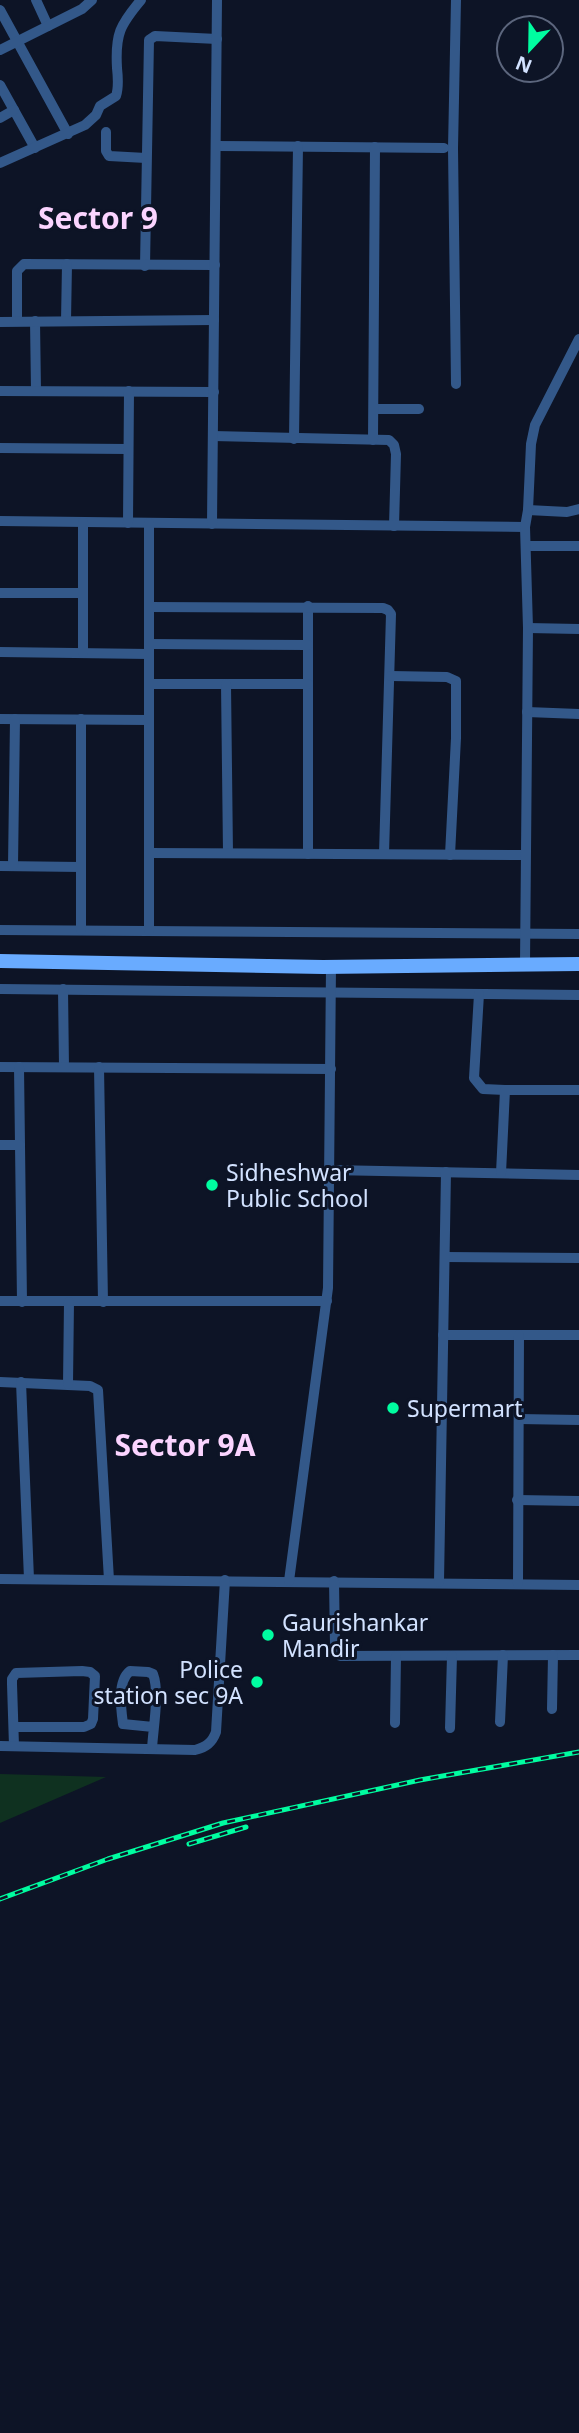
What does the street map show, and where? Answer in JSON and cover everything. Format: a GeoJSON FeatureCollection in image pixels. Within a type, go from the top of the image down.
{"type":"FeatureCollection","features":[{"type":"Feature","properties":{"kind":"street"},"geometry":{"type":"LineString","coordinates":[[36,0],[48,26]]}},
{"type":"Feature","properties":{"kind":"street"},"geometry":{"type":"LineString","coordinates":[[0,50],[82,9],[92,0]]}},
{"type":"Feature","properties":{"kind":"street"},"geometry":{"type":"LineString","coordinates":[[0,163],[68,134],[90,121],[100,106],[116,96],[117,36],[123,23],[141,0]]}},
{"type":"Feature","properties":{"kind":"street"},"geometry":{"type":"LineString","coordinates":[[212,524],[218,0]]}},
{"type":"Feature","properties":{"kind":"street"},"geometry":{"type":"LineString","coordinates":[[456,0],[453,148],[456,384]]}},
{"type":"Feature","properties":{"kind":"street"},"geometry":{"type":"LineString","coordinates":[[0,10],[3,23],[17,41],[68,134]]}},
{"type":"Feature","properties":{"kind":"street"},"geometry":{"type":"LineString","coordinates":[[145,265],[149,40],[155,36],[217,39]]}},
{"type":"Feature","properties":{"kind":"street"},"geometry":{"type":"LineString","coordinates":[[0,85],[35,148]]}},
{"type":"Feature","properties":{"kind":"street"},"geometry":{"type":"LineString","coordinates":[[0,118],[14,110]]}},
{"type":"Feature","properties":{"kind":"street"},"geometry":{"type":"LineString","coordinates":[[107,132],[106,151],[110,156],[146,158]]}},
{"type":"Feature","properties":{"kind":"street"},"geometry":{"type":"LineString","coordinates":[[216,146],[444,148]]}},
{"type":"Feature","properties":{"kind":"street"},"geometry":{"type":"LineString","coordinates":[[294,439],[298,146]]}},
{"type":"Feature","properties":{"kind":"street"},"geometry":{"type":"LineString","coordinates":[[373,440],[375,147]]}},
{"type":"Feature","properties":{"kind":"street"},"geometry":{"type":"LineString","coordinates":[[17,321],[18,269],[24,264],[215,265]]}},
{"type":"Feature","properties":{"kind":"street"},"geometry":{"type":"LineString","coordinates":[[66,321],[67,264]]}},
{"type":"Feature","properties":{"kind":"street"},"geometry":{"type":"LineString","coordinates":[[0,321],[214,320]]}},
{"type":"Feature","properties":{"kind":"street"},"geometry":{"type":"LineString","coordinates":[[34,321],[36,391]]}},
{"type":"Feature","properties":{"kind":"street"},"geometry":{"type":"LineString","coordinates":[[525,964],[528,628],[525,527],[531,444],[535,425],[579,339]]}},
{"type":"Feature","properties":{"kind":"street"},"geometry":{"type":"LineString","coordinates":[[0,391],[214,392]]}},
{"type":"Feature","properties":{"kind":"street"},"geometry":{"type":"LineString","coordinates":[[128,523],[129,391]]}},
{"type":"Feature","properties":{"kind":"street"},"geometry":{"type":"LineString","coordinates":[[374,409],[419,409]]}},
{"type":"Feature","properties":{"kind":"street"},"geometry":{"type":"LineString","coordinates":[[213,436],[389,440],[394,445],[394,526]]}},
{"type":"Feature","properties":{"kind":"street"},"geometry":{"type":"LineString","coordinates":[[0,448],[128,449]]}},
{"type":"Feature","properties":{"kind":"street"},"geometry":{"type":"LineString","coordinates":[[528,510],[567,512],[579,509]]}},
{"type":"Feature","properties":{"kind":"street"},"geometry":{"type":"LineString","coordinates":[[0,522],[525,527]]}},
{"type":"Feature","properties":{"kind":"street"},"geometry":{"type":"LineString","coordinates":[[83,522],[83,653]]}},
{"type":"Feature","properties":{"kind":"street"},"geometry":{"type":"LineString","coordinates":[[149,523],[149,931]]}},
{"type":"Feature","properties":{"kind":"street"},"geometry":{"type":"LineString","coordinates":[[526,546],[579,546]]}},
{"type":"Feature","properties":{"kind":"street"},"geometry":{"type":"LineString","coordinates":[[0,593],[83,593]]}},
{"type":"Feature","properties":{"kind":"street"},"geometry":{"type":"LineString","coordinates":[[149,607],[308,606],[388,610],[391,614],[391,676],[384,854]]}},
{"type":"Feature","properties":{"kind":"street"},"geometry":{"type":"LineString","coordinates":[[308,606],[308,854]]}},
{"type":"Feature","properties":{"kind":"street"},"geometry":{"type":"LineString","coordinates":[[528,628],[579,629]]}},
{"type":"Feature","properties":{"kind":"street"},"geometry":{"type":"LineString","coordinates":[[0,652],[83,653],[308,645]]}},
{"type":"Feature","properties":{"kind":"street"},"geometry":{"type":"LineString","coordinates":[[391,676],[447,677],[456,681],[450,855]]}},
{"type":"Feature","properties":{"kind":"street"},"geometry":{"type":"LineString","coordinates":[[149,684],[307,684]]}},
{"type":"Feature","properties":{"kind":"street"},"geometry":{"type":"LineString","coordinates":[[226,684],[228,853]]}},
{"type":"Feature","properties":{"kind":"street"},"geometry":{"type":"LineString","coordinates":[[527,712],[579,713]]}},
{"type":"Feature","properties":{"kind":"street"},"geometry":{"type":"LineString","coordinates":[[0,719],[149,720]]}},
{"type":"Feature","properties":{"kind":"street"},"geometry":{"type":"LineString","coordinates":[[13,866],[15,719]]}},
{"type":"Feature","properties":{"kind":"street"},"geometry":{"type":"LineString","coordinates":[[81,719],[81,930]]}},
{"type":"Feature","properties":{"kind":"street"},"geometry":{"type":"LineString","coordinates":[[149,853],[525,855]]}},
{"type":"Feature","properties":{"kind":"street"},"geometry":{"type":"LineString","coordinates":[[0,866],[81,867]]}},
{"type":"Feature","properties":{"kind":"street"},"geometry":{"type":"LineString","coordinates":[[0,930],[579,934]]}},
{"type":"Feature","properties":{"kind":"street"},"geometry":{"type":"LineString","coordinates":[[0,961],[331,967],[579,964]]}},
{"type":"Feature","properties":{"kind":"street"},"geometry":{"type":"LineString","coordinates":[[289,1581],[327,1301],[331,967]]}},
{"type":"Feature","properties":{"kind":"street"},"geometry":{"type":"LineString","coordinates":[[0,989],[579,995]]}},
{"type":"Feature","properties":{"kind":"street"},"geometry":{"type":"LineString","coordinates":[[63,989],[64,1067]]}},
{"type":"Feature","properties":{"kind":"street"},"geometry":{"type":"LineString","coordinates":[[479,994],[474,1078],[483,1089],[579,1090]]}},
{"type":"Feature","properties":{"kind":"street"},"geometry":{"type":"LineString","coordinates":[[0,1067],[331,1069]]}},
{"type":"Feature","properties":{"kind":"street"},"geometry":{"type":"LineString","coordinates":[[19,1067],[22,1301]]}},
{"type":"Feature","properties":{"kind":"street"},"geometry":{"type":"LineString","coordinates":[[99,1067],[103,1302]]}},
{"type":"Feature","properties":{"kind":"street"},"geometry":{"type":"LineString","coordinates":[[501,1173],[505,1090]]}},
{"type":"Feature","properties":{"kind":"street"},"geometry":{"type":"LineString","coordinates":[[0,1145],[20,1145]]}},
{"type":"Feature","properties":{"kind":"street"},"geometry":{"type":"LineString","coordinates":[[330,1170],[579,1175]]}},
{"type":"Feature","properties":{"kind":"street"},"geometry":{"type":"LineString","coordinates":[[439,1582],[446,1172]]}},
{"type":"Feature","properties":{"kind":"street"},"geometry":{"type":"LineString","coordinates":[[445,1257],[579,1258]]}},
{"type":"Feature","properties":{"kind":"street"},"geometry":{"type":"LineString","coordinates":[[0,1301],[327,1301]]}},
{"type":"Feature","properties":{"kind":"street"},"geometry":{"type":"LineString","coordinates":[[68,1384],[69,1302]]}},
{"type":"Feature","properties":{"kind":"street"},"geometry":{"type":"LineString","coordinates":[[443,1335],[579,1335]]}},
{"type":"Feature","properties":{"kind":"street"},"geometry":{"type":"LineString","coordinates":[[518,1584],[519,1335]]}},
{"type":"Feature","properties":{"kind":"street"},"geometry":{"type":"LineString","coordinates":[[0,1382],[90,1385],[98,1390],[109,1580]]}},
{"type":"Feature","properties":{"kind":"street"},"geometry":{"type":"LineString","coordinates":[[21,1382],[29,1579]]}},
{"type":"Feature","properties":{"kind":"street"},"geometry":{"type":"LineString","coordinates":[[519,1419],[579,1420]]}},
{"type":"Feature","properties":{"kind":"street"},"geometry":{"type":"LineString","coordinates":[[517,1500],[579,1501]]}},
{"type":"Feature","properties":{"kind":"street"},"geometry":{"type":"LineString","coordinates":[[0,1580],[579,1585]]}},
{"type":"Feature","properties":{"kind":"street"},"geometry":{"type":"LineString","coordinates":[[0,1746],[195,1750],[205,1747],[213,1741],[216,1732],[225,1580]]}},
{"type":"Feature","properties":{"kind":"street"},"geometry":{"type":"LineString","coordinates":[[334,1581],[337,1652],[344,1657],[579,1655]]}},
{"type":"Feature","properties":{"kind":"street"},"geometry":{"type":"LineString","coordinates":[[500,1722],[503,1655]]}},
{"type":"Feature","properties":{"kind":"street"},"geometry":{"type":"LineString","coordinates":[[552,1709],[553,1655]]}},
{"type":"Feature","properties":{"kind":"street"},"geometry":{"type":"LineString","coordinates":[[395,1723],[396,1656]]}},
{"type":"Feature","properties":{"kind":"street"},"geometry":{"type":"LineString","coordinates":[[450,1728],[452,1656]]}},
{"type":"Feature","properties":{"kind":"street"},"geometry":{"type":"LineString","coordinates":[[14,1727],[84,1727],[91,1724],[95,1676],[82,1671],[16,1673],[12,1684],[14,1746]]}},
{"type":"Feature","properties":{"kind":"street"},"geometry":{"type":"LineString","coordinates":[[152,1749],[153,1727],[155,1679],[153,1674],[148,1672],[130,1671],[123,1677],[122,1684],[123,1724],[153,1727]]}},
{"type":"Feature","properties":{"kind":"green space"},"geometry":{"type":"Polygon","coordinates":[[[0,1774],[106,1777],[0,1823],[0,1774]]]}},
{"type":"Feature","properties":{"kind":"railway"},"geometry":{"type":"LineString","coordinates":[[0,1899],[108,1859],[223,1823],[420,1780],[579,1752]]}},
{"type":"Feature","properties":{"kind":"railway"},"geometry":{"type":"LineString","coordinates":[[189,1844],[246,1827]]}},
{"type":"Feature","properties":{"kind":"place","name":"Sidheshwar Public School"},"geometry":{"type":"Point","coordinates":[212,1185]}},
{"type":"Feature","properties":{"kind":"place","name":"Supermart"},"geometry":{"type":"Point","coordinates":[393,1408]}},
{"type":"Feature","properties":{"kind":"place","name":"Gaurishankar Mandir"},"geometry":{"type":"Point","coordinates":[268,1635]}},
{"type":"Feature","properties":{"kind":"place","name":"Police station sec 9A"},"geometry":{"type":"Point","coordinates":[257,1682]}},
{"type":"Feature","properties":{"kind":"district","name":"Sector 9"},"geometry":{"type":"Point","coordinates":[98,217]}},
{"type":"Feature","properties":{"kind":"district","name":"Sector 9A"},"geometry":{"type":"Point","coordinates":[185,1444]}}]}
